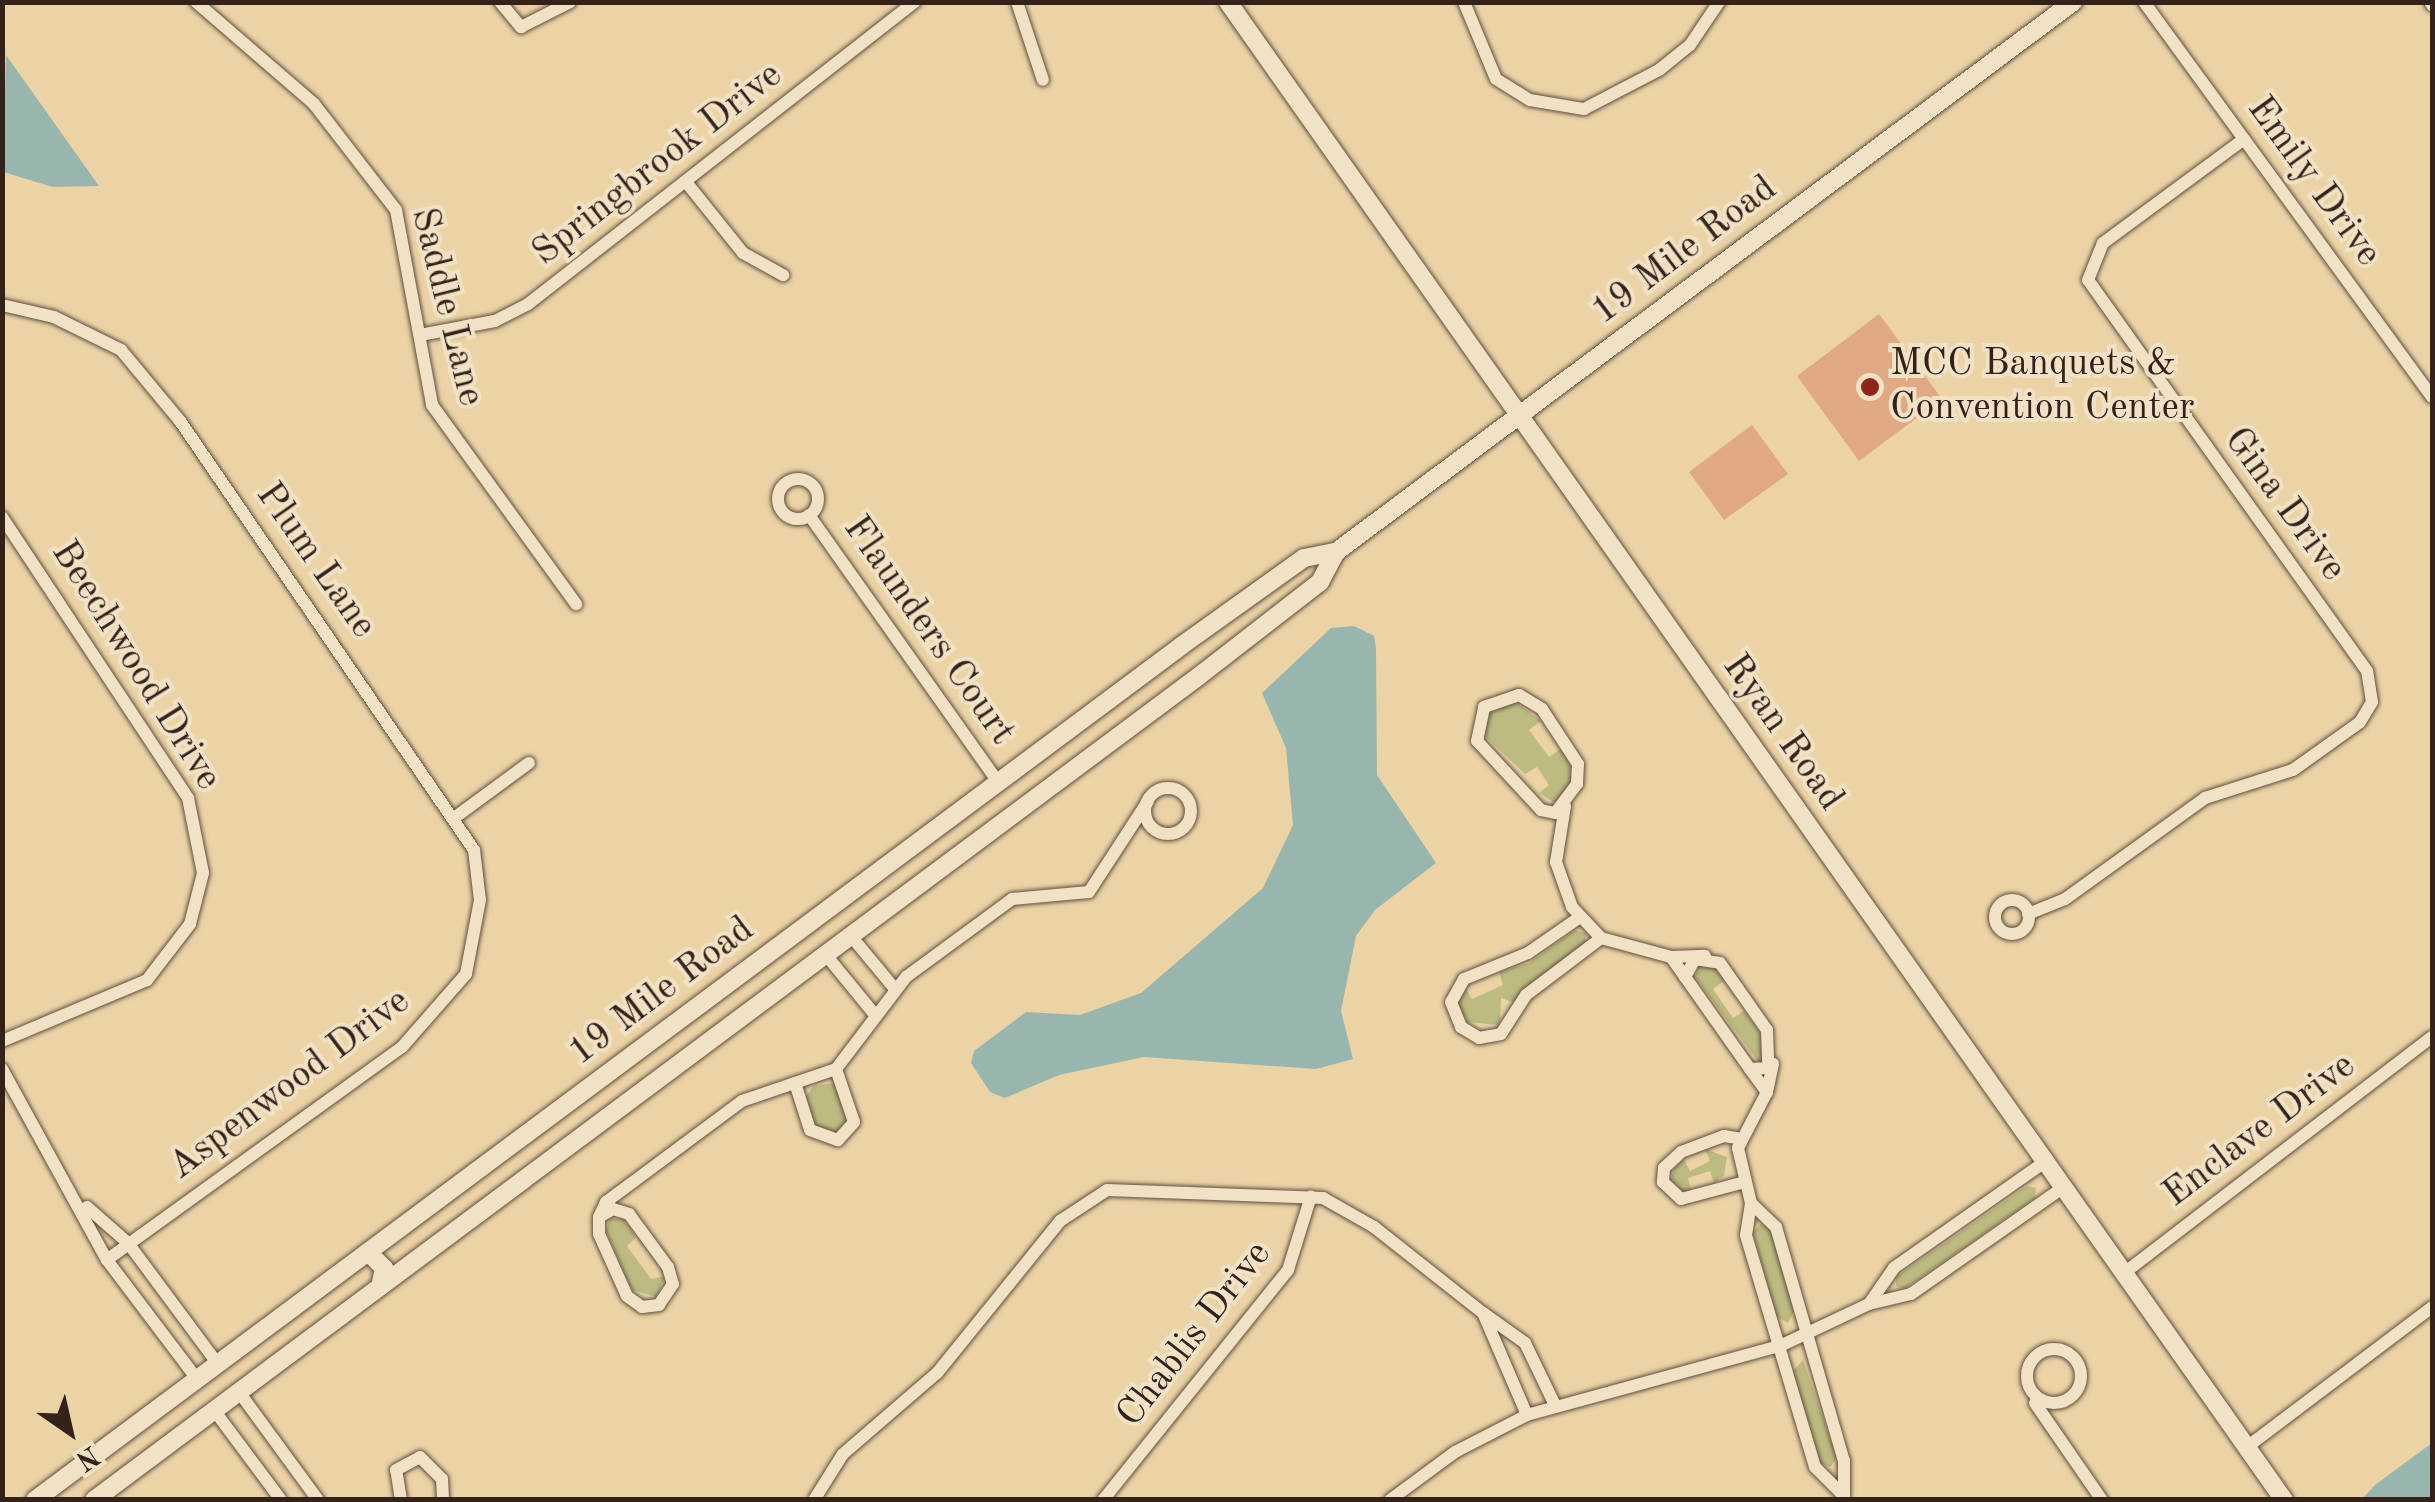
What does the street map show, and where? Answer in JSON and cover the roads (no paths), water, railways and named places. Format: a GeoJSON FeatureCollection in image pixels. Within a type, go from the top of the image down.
{"type":"FeatureCollection","features":[{"type":"Feature","properties":{"kind":"main road","name":"Ryan Road"},"geometry":{"type":"LineString","coordinates":[[1228,2],[2284,1500]]}},
{"type":"Feature","properties":{"kind":"main road","name":"19 Mile Road"},"geometry":{"type":"LineString","coordinates":[[94,1500],[1281,614],[1320,582],[1336,552],[2073,2]]}},
{"type":"Feature","properties":{"kind":"main road","name":"19 Mile Road"},"geometry":{"type":"LineString","coordinates":[[36,1500],[1304,558],[1336,552]]}},
{"type":"Feature","properties":{"kind":"main road"},"geometry":{"type":"LineString","coordinates":[[1269,584],[1283,595],[1281,614]]}},
{"type":"Feature","properties":{"kind":"main road"},"geometry":{"type":"LineString","coordinates":[[1052,742],[1067,760],[1060,780]]}},
{"type":"Feature","properties":{"kind":"main road"},"geometry":{"type":"LineString","coordinates":[[808,923],[802,942],[822,958]]}},
{"type":"Feature","properties":{"kind":"main road"},"geometry":{"type":"LineString","coordinates":[[368,1252],[384,1268],[380,1287]]}},
{"type":"Feature","properties":{"kind":"main road"},"geometry":{"type":"LineString","coordinates":[[142,1420],[136,1441],[152,1456]]}},
{"type":"Feature","properties":{"kind":"street","name":"Saddle Lane"},"geometry":{"type":"LineString","coordinates":[[196,2],[314,104],[396,210],[441,422],[576,604]]}},
{"type":"Feature","properties":{"kind":"street"},"geometry":{"type":"LineString","coordinates":[[500,2],[521,27],[570,2]]}},
{"type":"Feature","properties":{"kind":"street","name":"Springbrook Drive"},"geometry":{"type":"LineString","coordinates":[[420,335],[495,321],[528,304],[915,2]]}},
{"type":"Feature","properties":{"kind":"street"},"geometry":{"type":"LineString","coordinates":[[1017,2],[1043,80]]}},
{"type":"Feature","properties":{"kind":"street"},"geometry":{"type":"LineString","coordinates":[[1464,2],[1496,79],[1553,108],[1600,106],[1659,70],[1690,45],[1719,2]]}},
{"type":"Feature","properties":{"kind":"street","name":"Emily Drive"},"geometry":{"type":"LineString","coordinates":[[2144,2],[2432,397]]}},
{"type":"Feature","properties":{"kind":"street","name":"Gina Drive"},"geometry":{"type":"LineString","coordinates":[[2028,914],[2066,899],[2205,798],[2293,770],[2360,722],[2372,702],[2368,672],[2088,280],[2102,243],[2244,140]]}},
{"type":"Feature","properties":{"kind":"street"},"geometry":{"type":"LineString","coordinates":[[686,182],[743,253],[783,275]]}},
{"type":"Feature","properties":{"kind":"street","name":"Plum Lane"},"geometry":{"type":"LineString","coordinates":[[2,305],[54,318],[121,350],[180,421],[474,850],[478,932]]}},
{"type":"Feature","properties":{"kind":"street","name":"Flaunders Court"},"geometry":{"type":"LineString","coordinates":[[809,515],[998,782]]}},
{"type":"Feature","properties":{"kind":"street","name":"Beechwood Drive"},"geometry":{"type":"LineString","coordinates":[[2,516],[188,798],[203,873],[190,924],[146,980],[2,1040]]}},
{"type":"Feature","properties":{"kind":"street"},"geometry":{"type":"LineString","coordinates":[[1556,832],[1541,810],[1477,741],[1478,715],[1500,696],[1535,702],[1574,755],[1579,774],[1556,832],[1560,880],[1580,917],[1602,938],[1671,958],[1705,956],[1720,963],[1767,1030],[1774,1060],[1767,1092],[1742,1140],[1741,1183],[1751,1203],[1776,1226],[1844,1461],[1845,1498]]}},
{"type":"Feature","properties":{"kind":"street"},"geometry":{"type":"LineString","coordinates":[[454,818],[529,763]]}},
{"type":"Feature","properties":{"kind":"street"},"geometry":{"type":"LineString","coordinates":[[599,1217],[616,1195],[742,1101],[836,1069],[895,989],[1022,894],[1090,892],[1131,834],[1148,800],[1173,788],[1191,810],[1174,833],[1153,828],[1131,834]]}},
{"type":"Feature","properties":{"kind":"street"},"geometry":{"type":"LineString","coordinates":[[1148,800],[1153,828]]}},
{"type":"Feature","properties":{"kind":"street"},"geometry":{"type":"LineString","coordinates":[[1541,810],[1566,806]]}},
{"type":"Feature","properties":{"kind":"street"},"geometry":{"type":"LineString","coordinates":[[1580,917],[1528,954],[1464,979],[1452,1002],[1461,1027],[1479,1038],[1501,1034],[1526,995],[1602,938]]}},
{"type":"Feature","properties":{"kind":"street","name":"Aspenwood Drive"},"geometry":{"type":"LineString","coordinates":[[106,1260],[402,1047],[466,974],[478,932]]}},
{"type":"Feature","properties":{"kind":"street"},"geometry":{"type":"LineString","coordinates":[[851,936],[895,989]]}},
{"type":"Feature","properties":{"kind":"street"},"geometry":{"type":"LineString","coordinates":[[1685,977],[1705,956]]}},
{"type":"Feature","properties":{"kind":"street"},"geometry":{"type":"LineString","coordinates":[[822,958],[876,1016]]}},
{"type":"Feature","properties":{"kind":"street"},"geometry":{"type":"LineString","coordinates":[[1671,958],[1767,1092]]}},
{"type":"Feature","properties":{"kind":"street","name":"Enclave Drive"},"geometry":{"type":"LineString","coordinates":[[2124,1273],[2432,1037]]}},
{"type":"Feature","properties":{"kind":"street"},"geometry":{"type":"LineString","coordinates":[[1750,1069],[1765,1071],[1774,1060]]}},
{"type":"Feature","properties":{"kind":"street"},"geometry":{"type":"LineString","coordinates":[[2,1069],[81,1202],[106,1260],[197,1379]]}},
{"type":"Feature","properties":{"kind":"street"},"geometry":{"type":"LineString","coordinates":[[796,1083],[810,1130],[838,1140],[854,1122],[836,1069]]}},
{"type":"Feature","properties":{"kind":"street"},"geometry":{"type":"LineString","coordinates":[[1741,1183],[1680,1198],[1663,1182],[1682,1152],[1714,1138],[1742,1140]]}},
{"type":"Feature","properties":{"kind":"street"},"geometry":{"type":"LineString","coordinates":[[1870,1304],[1894,1268],[2046,1162]]}},
{"type":"Feature","properties":{"kind":"street"},"geometry":{"type":"LineString","coordinates":[[814,1500],[843,1454],[937,1373],[1083,1202],[1137,1186],[1311,1196],[1374,1228],[1525,1343],[1555,1404]]}},
{"type":"Feature","properties":{"kind":"street"},"geometry":{"type":"LineString","coordinates":[[1390,1500],[1454,1452],[1527,1415],[1555,1404],[1780,1346],[1870,1304],[1911,1294],[2064,1187]]}},
{"type":"Feature","properties":{"kind":"street"},"geometry":{"type":"LineString","coordinates":[[599,1217],[626,1296],[642,1307],[659,1306],[672,1276],[616,1195]]}},
{"type":"Feature","properties":{"kind":"street","name":"Chablis Drive"},"geometry":{"type":"LineString","coordinates":[[1103,1500],[1288,1270],[1311,1196]]}},
{"type":"Feature","properties":{"kind":"street"},"geometry":{"type":"LineString","coordinates":[[81,1202],[128,1244],[218,1364]]}},
{"type":"Feature","properties":{"kind":"street"},"geometry":{"type":"LineString","coordinates":[[1751,1203],[1746,1235],[1815,1467],[1845,1498]]}},
{"type":"Feature","properties":{"kind":"street"},"geometry":{"type":"LineString","coordinates":[[599,1217],[612,1209],[630,1214]]}},
{"type":"Feature","properties":{"kind":"street"},"geometry":{"type":"LineString","coordinates":[[2246,1447],[2432,1307]]}},
{"type":"Feature","properties":{"kind":"street"},"geometry":{"type":"LineString","coordinates":[[1482,1313],[1527,1415]]}},
{"type":"Feature","properties":{"kind":"street"},"geometry":{"type":"LineString","coordinates":[[2049,1424],[2060,1398],[2084,1374],[2067,1350],[2028,1371],[2031,1397],[2049,1424],[2102,1500]]}},
{"type":"Feature","properties":{"kind":"street"},"geometry":{"type":"LineString","coordinates":[[239,1392],[318,1500]]}},
{"type":"Feature","properties":{"kind":"street"},"geometry":{"type":"LineString","coordinates":[[2031,1397],[2043,1405],[2060,1398]]}},
{"type":"Feature","properties":{"kind":"street"},"geometry":{"type":"LineString","coordinates":[[214,1410],[281,1500]]}},
{"type":"Feature","properties":{"kind":"street"},"geometry":{"type":"LineString","coordinates":[[398,1497],[400,1464],[420,1457],[442,1479],[443,1500]]}},
{"type":"Feature","properties":{"kind":"water"},"geometry":{"type":"Polygon","coordinates":[[[6,55],[99,186],[53,187],[3,172],[6,55]]]}},
{"type":"Feature","properties":{"kind":"water"},"geometry":{"type":"Polygon","coordinates":[[[1354,626],[1374,636],[1376,648],[1377,775],[1436,863],[1375,910],[1356,936],[1341,1011],[1353,1059],[1316,1069],[1144,1057],[1059,1075],[1005,1098],[990,1092],[971,1063],[974,1051],[1026,1012],[1080,1015],[1141,993],[1263,888],[1293,825],[1286,748],[1262,693],[1331,628],[1354,626]]]}},
{"type":"Feature","properties":{"kind":"water"},"geometry":{"type":"Polygon","coordinates":[[[2432,1443],[2432,1499],[2362,1499],[2375,1485],[2432,1443]]]}},
{"type":"Feature","properties":{"kind":"place","name":"MCC Banquets & Convention Center"},"geometry":{"type":"Point","coordinates":[1870,387]}}]}
